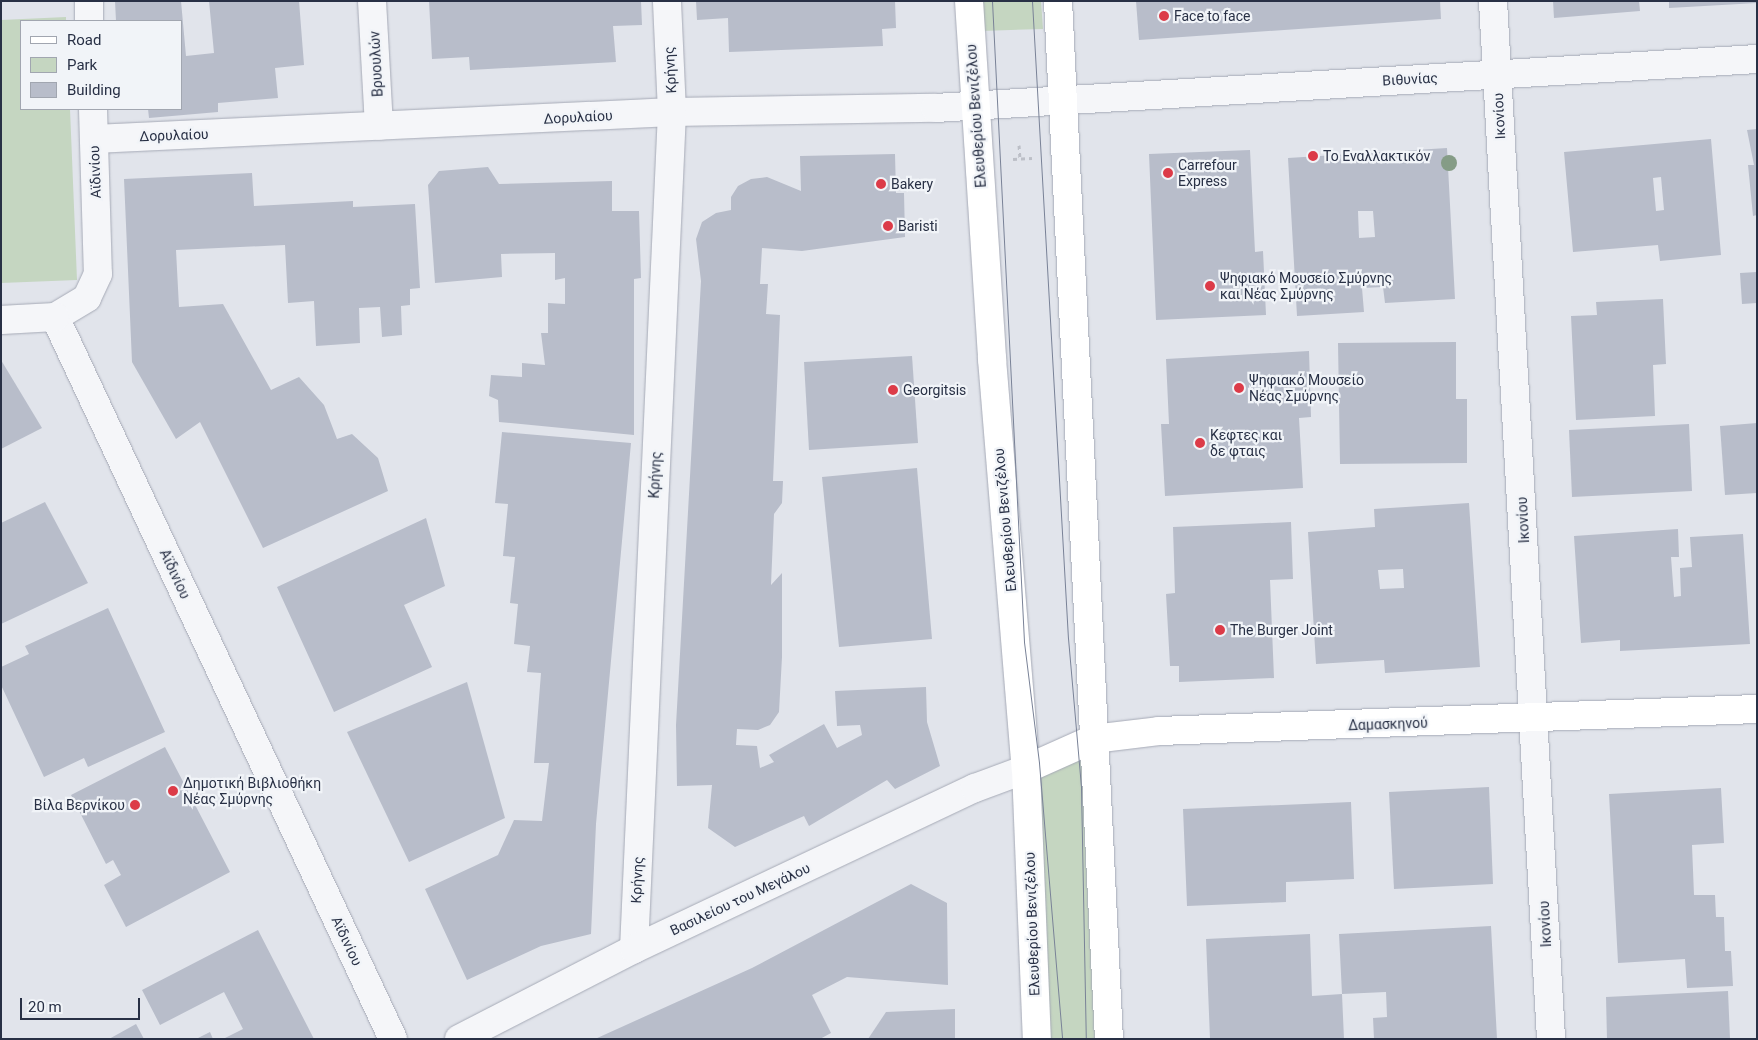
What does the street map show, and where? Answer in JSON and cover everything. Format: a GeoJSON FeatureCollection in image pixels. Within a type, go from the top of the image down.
{"type":"FeatureCollection","features":[{"type":"Feature","properties":{"kind":"main road","name":"Ελευθερίου Βενιζέλου"},"geometry":{"type":"LineString","coordinates":[[969,1],[974,106],[1026,769],[1037,1039]]}},
{"type":"Feature","properties":{"kind":"main road"},"geometry":{"type":"LineString","coordinates":[[1058,1],[1109,1039]]}},
{"type":"Feature","properties":{"kind":"main road","name":"Δαμασκηνού"},"geometry":{"type":"LineString","coordinates":[[1026,769],[1093,739],[1159,731],[1757,709]]}},
{"type":"Feature","properties":{"kind":"street"},"geometry":{"type":"LineString","coordinates":[[89,1],[89,20]]}},
{"type":"Feature","properties":{"kind":"street","name":"Βρυουλών"},"geometry":{"type":"LineString","coordinates":[[372,1],[380,126]]}},
{"type":"Feature","properties":{"kind":"street","name":"Κρήνης"},"geometry":{"type":"LineString","coordinates":[[634,949],[672,112],[667,1]]}},
{"type":"Feature","properties":{"kind":"street","name":"Ικονίου"},"geometry":{"type":"LineString","coordinates":[[1493,1],[1535,718],[1551,1039]]}},
{"type":"Feature","properties":{"kind":"street","name":"Βιθυνίας"},"geometry":{"type":"LineString","coordinates":[[1063,98],[1757,59]]}},
{"type":"Feature","properties":{"kind":"street","name":"Δορυλαίου"},"geometry":{"type":"LineString","coordinates":[[94,139],[672,112],[974,106],[1063,98]]}},
{"type":"Feature","properties":{"kind":"street","name":"Αϊδινίου"},"geometry":{"type":"LineString","coordinates":[[93,110],[98,274],[87,298],[55,317],[393,1039]]}},
{"type":"Feature","properties":{"kind":"street"},"geometry":{"type":"LineString","coordinates":[[1,320],[55,317]]}},
{"type":"Feature","properties":{"kind":"street","name":"Βασιλείου του Μεγάλου"},"geometry":{"type":"LineString","coordinates":[[460,1039],[634,949],[975,788],[1026,769]]}},
{"type":"Feature","properties":{"kind":"path"},"geometry":{"type":"LineString","coordinates":[[1019,145],[1020,158]]}},
{"type":"Feature","properties":{"kind":"path"},"geometry":{"type":"LineString","coordinates":[[1007,159],[1032,158]]}},
{"type":"Feature","properties":{"kind":"green space"},"geometry":{"type":"Polygon","coordinates":[[[980,1],[1041,1],[1043,29],[981,31],[980,1]]]}},
{"type":"Feature","properties":{"kind":"green space"},"geometry":{"type":"Polygon","coordinates":[[[66,17],[66,20],[20,20],[20,110],[70,110],[77,280],[1,283],[1,20],[66,17]]]}},
{"type":"Feature","properties":{"kind":"green space"},"geometry":{"type":"Polygon","coordinates":[[[1087,748],[1102,1039],[1042,1039],[1033,777],[1087,748]]]}},
{"type":"Feature","properties":{"kind":"building"},"geometry":{"type":"Polygon","coordinates":[[[115,1],[181,1],[186,56],[214,53],[209,1],[299,1],[304,65],[275,68],[278,98],[218,103],[218,112],[149,118],[148,110],[182,110],[182,20],[116,20],[115,1]]]}},
{"type":"Feature","properties":{"kind":"building"},"geometry":{"type":"Polygon","coordinates":[[[429,1],[641,1],[642,25],[613,26],[616,62],[470,70],[469,57],[432,59],[429,1]]]}},
{"type":"Feature","properties":{"kind":"building"},"geometry":{"type":"Polygon","coordinates":[[[696,1],[895,1],[896,28],[882,29],[883,46],[729,52],[728,18],[697,20],[696,1]]]}},
{"type":"Feature","properties":{"kind":"building"},"geometry":{"type":"Polygon","coordinates":[[[1136,1],[1440,1],[1441,19],[1139,40],[1136,1]]]}},
{"type":"Feature","properties":{"kind":"building"},"geometry":{"type":"Polygon","coordinates":[[[1553,1],[1639,1],[1640,11],[1554,18],[1553,1]]]}},
{"type":"Feature","properties":{"kind":"building"},"geometry":{"type":"Polygon","coordinates":[[[1669,1],[1757,1],[1757,3],[1669,8],[1669,1]]]}},
{"type":"Feature","properties":{"kind":"building"},"geometry":{"type":"Polygon","coordinates":[[[1757,129],[1757,215],[1753,216],[1748,165],[1754,165],[1747,130],[1757,129]]]}},
{"type":"Feature","properties":{"kind":"building"},"geometry":{"type":"Polygon","coordinates":[[[1711,139],[1721,255],[1660,261],[1658,245],[1573,252],[1564,152],[1711,139]],[[1661,177],[1653,178],[1656,211],[1664,210],[1661,177]]]}},
{"type":"Feature","properties":{"kind":"building"},"geometry":{"type":"Polygon","coordinates":[[[1447,148],[1455,299],[1385,303],[1383,287],[1362,288],[1364,312],[1297,316],[1288,158],[1447,148]],[[1358,211],[1359,238],[1375,237],[1373,211],[1358,211]]]}},
{"type":"Feature","properties":{"kind":"building"},"geometry":{"type":"Polygon","coordinates":[[[1250,150],[1255,252],[1263,251],[1266,315],[1156,320],[1149,154],[1250,150]]]}},
{"type":"Feature","properties":{"kind":"building"},"geometry":{"type":"Polygon","coordinates":[[[895,154],[896,193],[904,193],[905,237],[802,251],[762,248],[760,284],[768,284],[766,314],[780,315],[773,481],[783,481],[782,503],[774,514],[771,585],[782,573],[782,657],[779,712],[770,725],[758,730],[737,729],[736,745],[757,746],[760,768],[774,762],[769,755],[824,724],[837,748],[862,735],[860,725],[837,726],[835,691],[926,687],[927,722],[940,766],[895,789],[887,780],[809,826],[804,816],[735,847],[708,828],[712,785],[677,786],[676,725],[701,281],[696,239],[702,222],[716,213],[731,210],[731,197],[738,186],[751,179],[767,177],[801,191],[800,156],[895,154]]]}},
{"type":"Feature","properties":{"kind":"building"},"geometry":{"type":"Polygon","coordinates":[[[488,167],[499,184],[612,181],[612,211],[639,211],[641,278],[634,279],[634,435],[499,422],[498,400],[489,396],[491,375],[522,377],[522,363],[545,365],[541,333],[548,333],[548,303],[565,304],[565,278],[555,280],[555,253],[501,254],[502,277],[435,283],[428,185],[439,171],[488,167]]]}},
{"type":"Feature","properties":{"kind":"building"},"geometry":{"type":"Polygon","coordinates":[[[252,173],[254,206],[353,201],[353,207],[415,204],[420,288],[410,289],[410,305],[401,306],[402,335],[382,337],[380,307],[359,308],[360,343],[316,346],[314,301],[288,303],[285,245],[176,250],[179,307],[223,304],[271,390],[299,377],[324,405],[337,439],[352,434],[378,458],[388,491],[263,548],[200,422],[176,439],[132,362],[124,179],[252,173]]]}},
{"type":"Feature","properties":{"kind":"building"},"geometry":{"type":"Polygon","coordinates":[[[1757,272],[1757,303],[1742,304],[1740,273],[1757,272]]]}},
{"type":"Feature","properties":{"kind":"building"},"geometry":{"type":"Polygon","coordinates":[[[1663,299],[1666,364],[1653,365],[1655,416],[1576,420],[1571,316],[1597,315],[1596,302],[1663,299]]]}},
{"type":"Feature","properties":{"kind":"building"},"geometry":{"type":"Polygon","coordinates":[[[1456,342],[1456,399],[1467,399],[1467,463],[1340,464],[1338,343],[1456,342]]]}},
{"type":"Feature","properties":{"kind":"building"},"geometry":{"type":"Polygon","coordinates":[[[1309,351],[1311,417],[1299,418],[1303,488],[1165,496],[1161,424],[1169,424],[1166,359],[1309,351]]]}},
{"type":"Feature","properties":{"kind":"building"},"geometry":{"type":"Polygon","coordinates":[[[912,356],[918,443],[809,450],[804,362],[912,356]]]}},
{"type":"Feature","properties":{"kind":"building"},"geometry":{"type":"Polygon","coordinates":[[[1,360],[42,428],[1,449],[1,360]]]}},
{"type":"Feature","properties":{"kind":"building"},"geometry":{"type":"Polygon","coordinates":[[[1757,423],[1757,493],[1725,495],[1720,426],[1757,423]]]}},
{"type":"Feature","properties":{"kind":"building"},"geometry":{"type":"Polygon","coordinates":[[[1689,424],[1692,491],[1572,497],[1569,430],[1689,424]]]}},
{"type":"Feature","properties":{"kind":"building"},"geometry":{"type":"Polygon","coordinates":[[[502,432],[631,443],[596,824],[591,934],[541,946],[467,980],[425,889],[498,855],[514,820],[542,821],[549,763],[534,763],[541,673],[527,672],[530,646],[514,644],[518,604],[510,603],[515,557],[503,556],[508,504],[495,503],[502,432]]]}},
{"type":"Feature","properties":{"kind":"building"},"geometry":{"type":"Polygon","coordinates":[[[917,468],[932,639],[839,647],[822,477],[917,468]]]}},
{"type":"Feature","properties":{"kind":"building"},"geometry":{"type":"Polygon","coordinates":[[[45,502],[88,583],[1,624],[1,523],[45,502]]]}},
{"type":"Feature","properties":{"kind":"building"},"geometry":{"type":"Polygon","coordinates":[[[1469,503],[1480,667],[1385,673],[1384,660],[1316,664],[1308,532],[1375,527],[1374,509],[1469,503]],[[1403,569],[1378,570],[1380,589],[1404,588],[1403,569]]]}},
{"type":"Feature","properties":{"kind":"building"},"geometry":{"type":"Polygon","coordinates":[[[426,518],[445,586],[404,605],[432,667],[334,712],[277,587],[426,518]]]}},
{"type":"Feature","properties":{"kind":"building"},"geometry":{"type":"Polygon","coordinates":[[[1291,522],[1293,579],[1270,580],[1274,678],[1179,682],[1179,666],[1170,666],[1166,594],[1175,593],[1173,527],[1291,522]]]}},
{"type":"Feature","properties":{"kind":"building"},"geometry":{"type":"Polygon","coordinates":[[[1678,529],[1679,557],[1671,557],[1674,597],[1681,596],[1680,568],[1692,567],[1690,537],[1743,534],[1750,644],[1620,651],[1620,640],[1581,643],[1574,536],[1678,529]]]}},
{"type":"Feature","properties":{"kind":"building"},"geometry":{"type":"Polygon","coordinates":[[[108,608],[165,732],[88,767],[84,758],[44,777],[1,685],[1,667],[29,654],[25,646],[108,608]]]}},
{"type":"Feature","properties":{"kind":"building"},"geometry":{"type":"Polygon","coordinates":[[[467,682],[505,818],[409,862],[347,732],[467,682]]]}},
{"type":"Feature","properties":{"kind":"building"},"geometry":{"type":"Polygon","coordinates":[[[165,747],[230,872],[126,927],[104,885],[121,875],[113,860],[106,864],[71,795],[165,747]]]}},
{"type":"Feature","properties":{"kind":"building"},"geometry":{"type":"Polygon","coordinates":[[[1489,787],[1493,884],[1394,889],[1389,792],[1489,787]]]}},
{"type":"Feature","properties":{"kind":"building"},"geometry":{"type":"Polygon","coordinates":[[[1721,788],[1724,843],[1692,845],[1694,895],[1715,895],[1716,917],[1724,917],[1725,951],[1731,951],[1733,986],[1687,988],[1685,959],[1618,963],[1609,794],[1721,788]]]}},
{"type":"Feature","properties":{"kind":"building"},"geometry":{"type":"Polygon","coordinates":[[[1351,802],[1354,879],[1286,882],[1286,902],[1187,906],[1183,809],[1351,802]]]}},
{"type":"Feature","properties":{"kind":"building"},"geometry":{"type":"Polygon","coordinates":[[[911,884],[947,903],[948,985],[847,977],[812,995],[831,1033],[820,1039],[595,1039],[752,968],[911,884]]]}},
{"type":"Feature","properties":{"kind":"building"},"geometry":{"type":"Polygon","coordinates":[[[1491,926],[1497,1039],[1374,1039],[1373,1018],[1387,1017],[1386,992],[1342,994],[1339,934],[1491,926]]]}},
{"type":"Feature","properties":{"kind":"building"},"geometry":{"type":"Polygon","coordinates":[[[258,930],[314,1039],[223,1039],[243,1029],[224,992],[160,1025],[142,990],[258,930]]]}},
{"type":"Feature","properties":{"kind":"building"},"geometry":{"type":"Polygon","coordinates":[[[1310,934],[1312,996],[1342,994],[1344,1039],[1210,1039],[1206,939],[1310,934]]]}},
{"type":"Feature","properties":{"kind":"building"},"geometry":{"type":"Polygon","coordinates":[[[1728,991],[1730,1039],[1607,1039],[1606,997],[1728,991]]]}},
{"type":"Feature","properties":{"kind":"building"},"geometry":{"type":"Polygon","coordinates":[[[955,1009],[955,1039],[868,1039],[886,1012],[955,1009]]]}},
{"type":"Feature","properties":{"kind":"building"},"geometry":{"type":"Polygon","coordinates":[[[136,1024],[144,1039],[109,1039],[136,1024]]]}},
{"type":"Feature","properties":{"kind":"building"},"geometry":{"type":"Polygon","coordinates":[[[210,1032],[213,1039],[196,1039],[210,1032]]]}},
{"type":"Feature","properties":{"kind":"tram line"},"geometry":{"type":"LineString","coordinates":[[992,1],[1024,642],[1039,763],[1062,1039]]}},
{"type":"Feature","properties":{"kind":"tram line"},"geometry":{"type":"LineString","coordinates":[[1032,1],[1068,638],[1081,788],[1086,1039]]}},
{"type":"Feature","properties":{"kind":"place","name":"Face to face"},"geometry":{"type":"Point","coordinates":[1164,16]}},
{"type":"Feature","properties":{"kind":"place","name":"Το Εναλλακτικόν"},"geometry":{"type":"Point","coordinates":[1313,156]}},
{"type":"Feature","properties":{"kind":"place","name":"Carrefour Express"},"geometry":{"type":"Point","coordinates":[1168,173]}},
{"type":"Feature","properties":{"kind":"place","name":"Bakery"},"geometry":{"type":"Point","coordinates":[881,184]}},
{"type":"Feature","properties":{"kind":"place","name":"Baristi"},"geometry":{"type":"Point","coordinates":[888,226]}},
{"type":"Feature","properties":{"kind":"place","name":"Ψηφιακό Μουσείο Σμύρνης και Νέας Σμύρνης"},"geometry":{"type":"Point","coordinates":[1210,286]}},
{"type":"Feature","properties":{"kind":"place","name":"Ψηφιακό Μουσείο Νέας Σμύρνης"},"geometry":{"type":"Point","coordinates":[1239,388]}},
{"type":"Feature","properties":{"kind":"place","name":"Georgitsis"},"geometry":{"type":"Point","coordinates":[893,390]}},
{"type":"Feature","properties":{"kind":"place","name":"Κεφτες και δε φταις"},"geometry":{"type":"Point","coordinates":[1200,443]}},
{"type":"Feature","properties":{"kind":"place","name":"The Burger Joint"},"geometry":{"type":"Point","coordinates":[1220,630]}},
{"type":"Feature","properties":{"kind":"place","name":"Δημοτική Βιβλιοθήκη Νέας Σμύρνης"},"geometry":{"type":"Point","coordinates":[173,791]}},
{"type":"Feature","properties":{"kind":"place","name":"Βίλα Βερνίκου"},"geometry":{"type":"Point","coordinates":[135,805]}}]}
